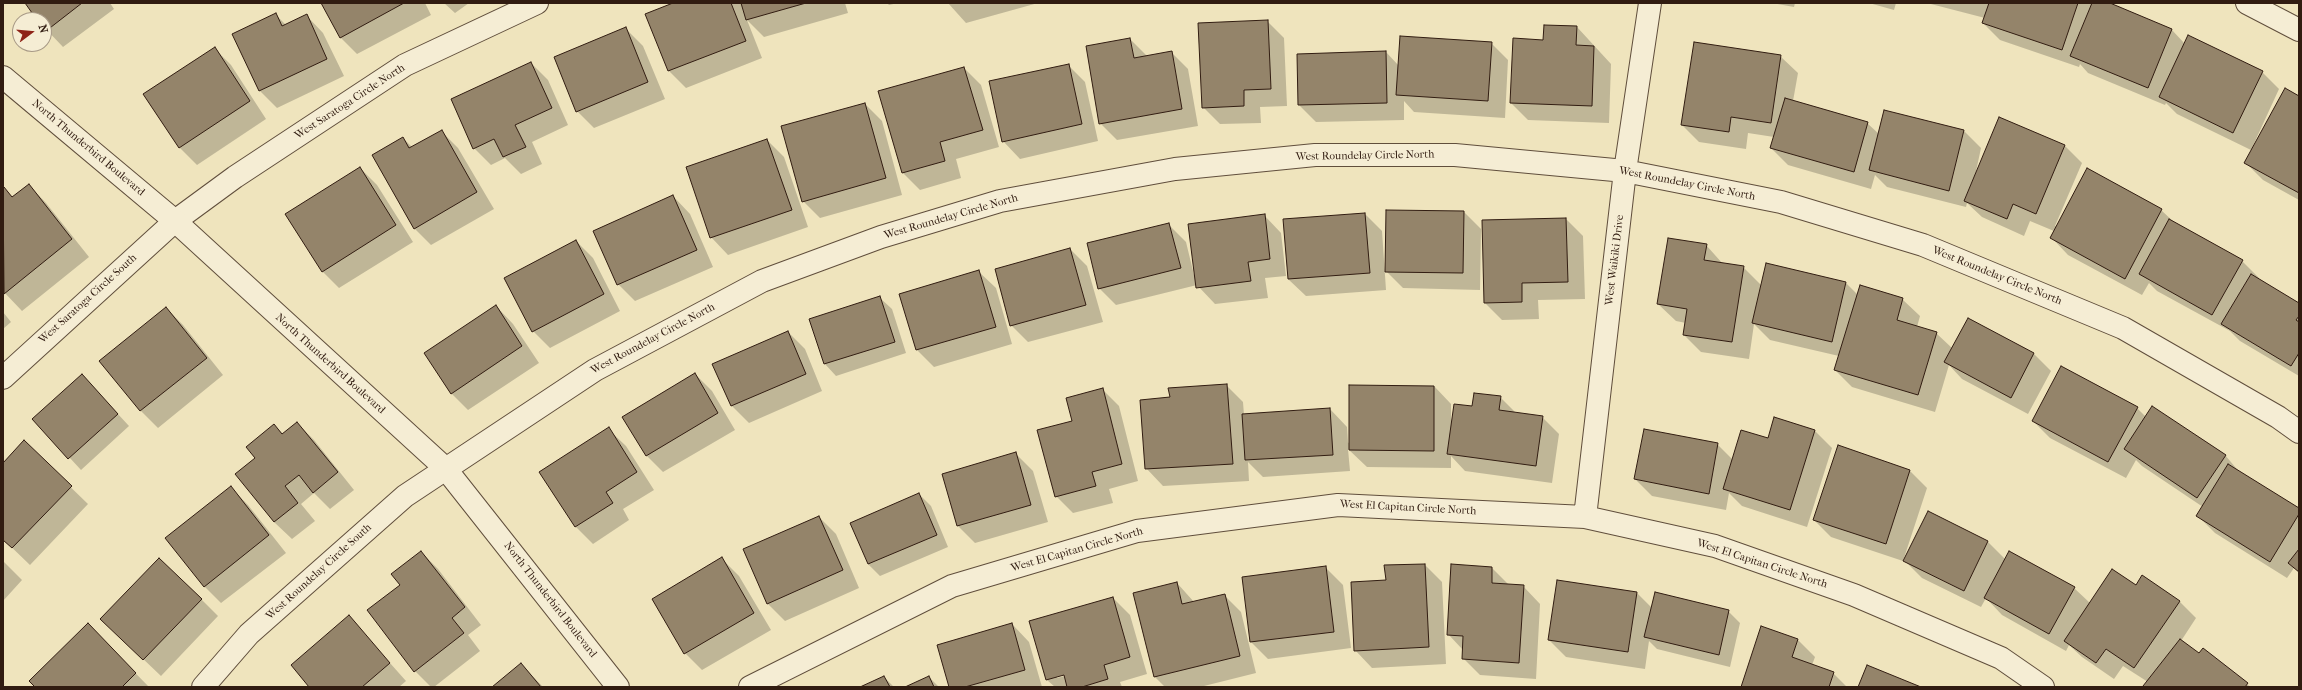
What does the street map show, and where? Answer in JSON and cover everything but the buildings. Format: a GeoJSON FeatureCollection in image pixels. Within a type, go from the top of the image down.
{"type":"FeatureCollection","features":[{"type":"Feature","properties":{"kind":"street","name":"West Saratoga Circle North"},"geometry":{"type":"LineString","coordinates":[[175,221],[235,177],[405,65],[537,3]]}},
{"type":"Feature","properties":{"kind":"street","name":"West Waikiki Drive"},"geometry":{"type":"LineString","coordinates":[[1585,517],[1625,171],[1650,3]]}},
{"type":"Feature","properties":{"kind":"street"},"geometry":{"type":"LineString","coordinates":[[2247,3],[2299,30]]}},
{"type":"Feature","properties":{"kind":"street","name":"North Thunderbird Boulevard"},"geometry":{"type":"LineString","coordinates":[[3,77],[175,221],[445,468],[618,687]]}},
{"type":"Feature","properties":{"kind":"street","name":"West Roundelay Circle North"},"geometry":{"type":"LineString","coordinates":[[445,468],[595,370],[762,280],[880,237],[1000,201],[1175,169],[1315,155],[1455,155],[1625,171],[1781,202],[1923,245],[2123,328],[2278,417],[2299,432]]}},
{"type":"Feature","properties":{"kind":"street","name":"West Saratoga Circle South"},"geometry":{"type":"LineString","coordinates":[[3,378],[175,221]]}},
{"type":"Feature","properties":{"kind":"street","name":"West Roundelay Circle South"},"geometry":{"type":"LineString","coordinates":[[204,687],[249,634],[405,496],[445,468]]}},
{"type":"Feature","properties":{"kind":"street","name":"West El Capitan Circle North"},"geometry":{"type":"LineString","coordinates":[[750,687],[952,586],[1137,531],[1338,504],[1585,517],[1716,546],[1854,594],[2002,658],[2043,687]]}}]}
